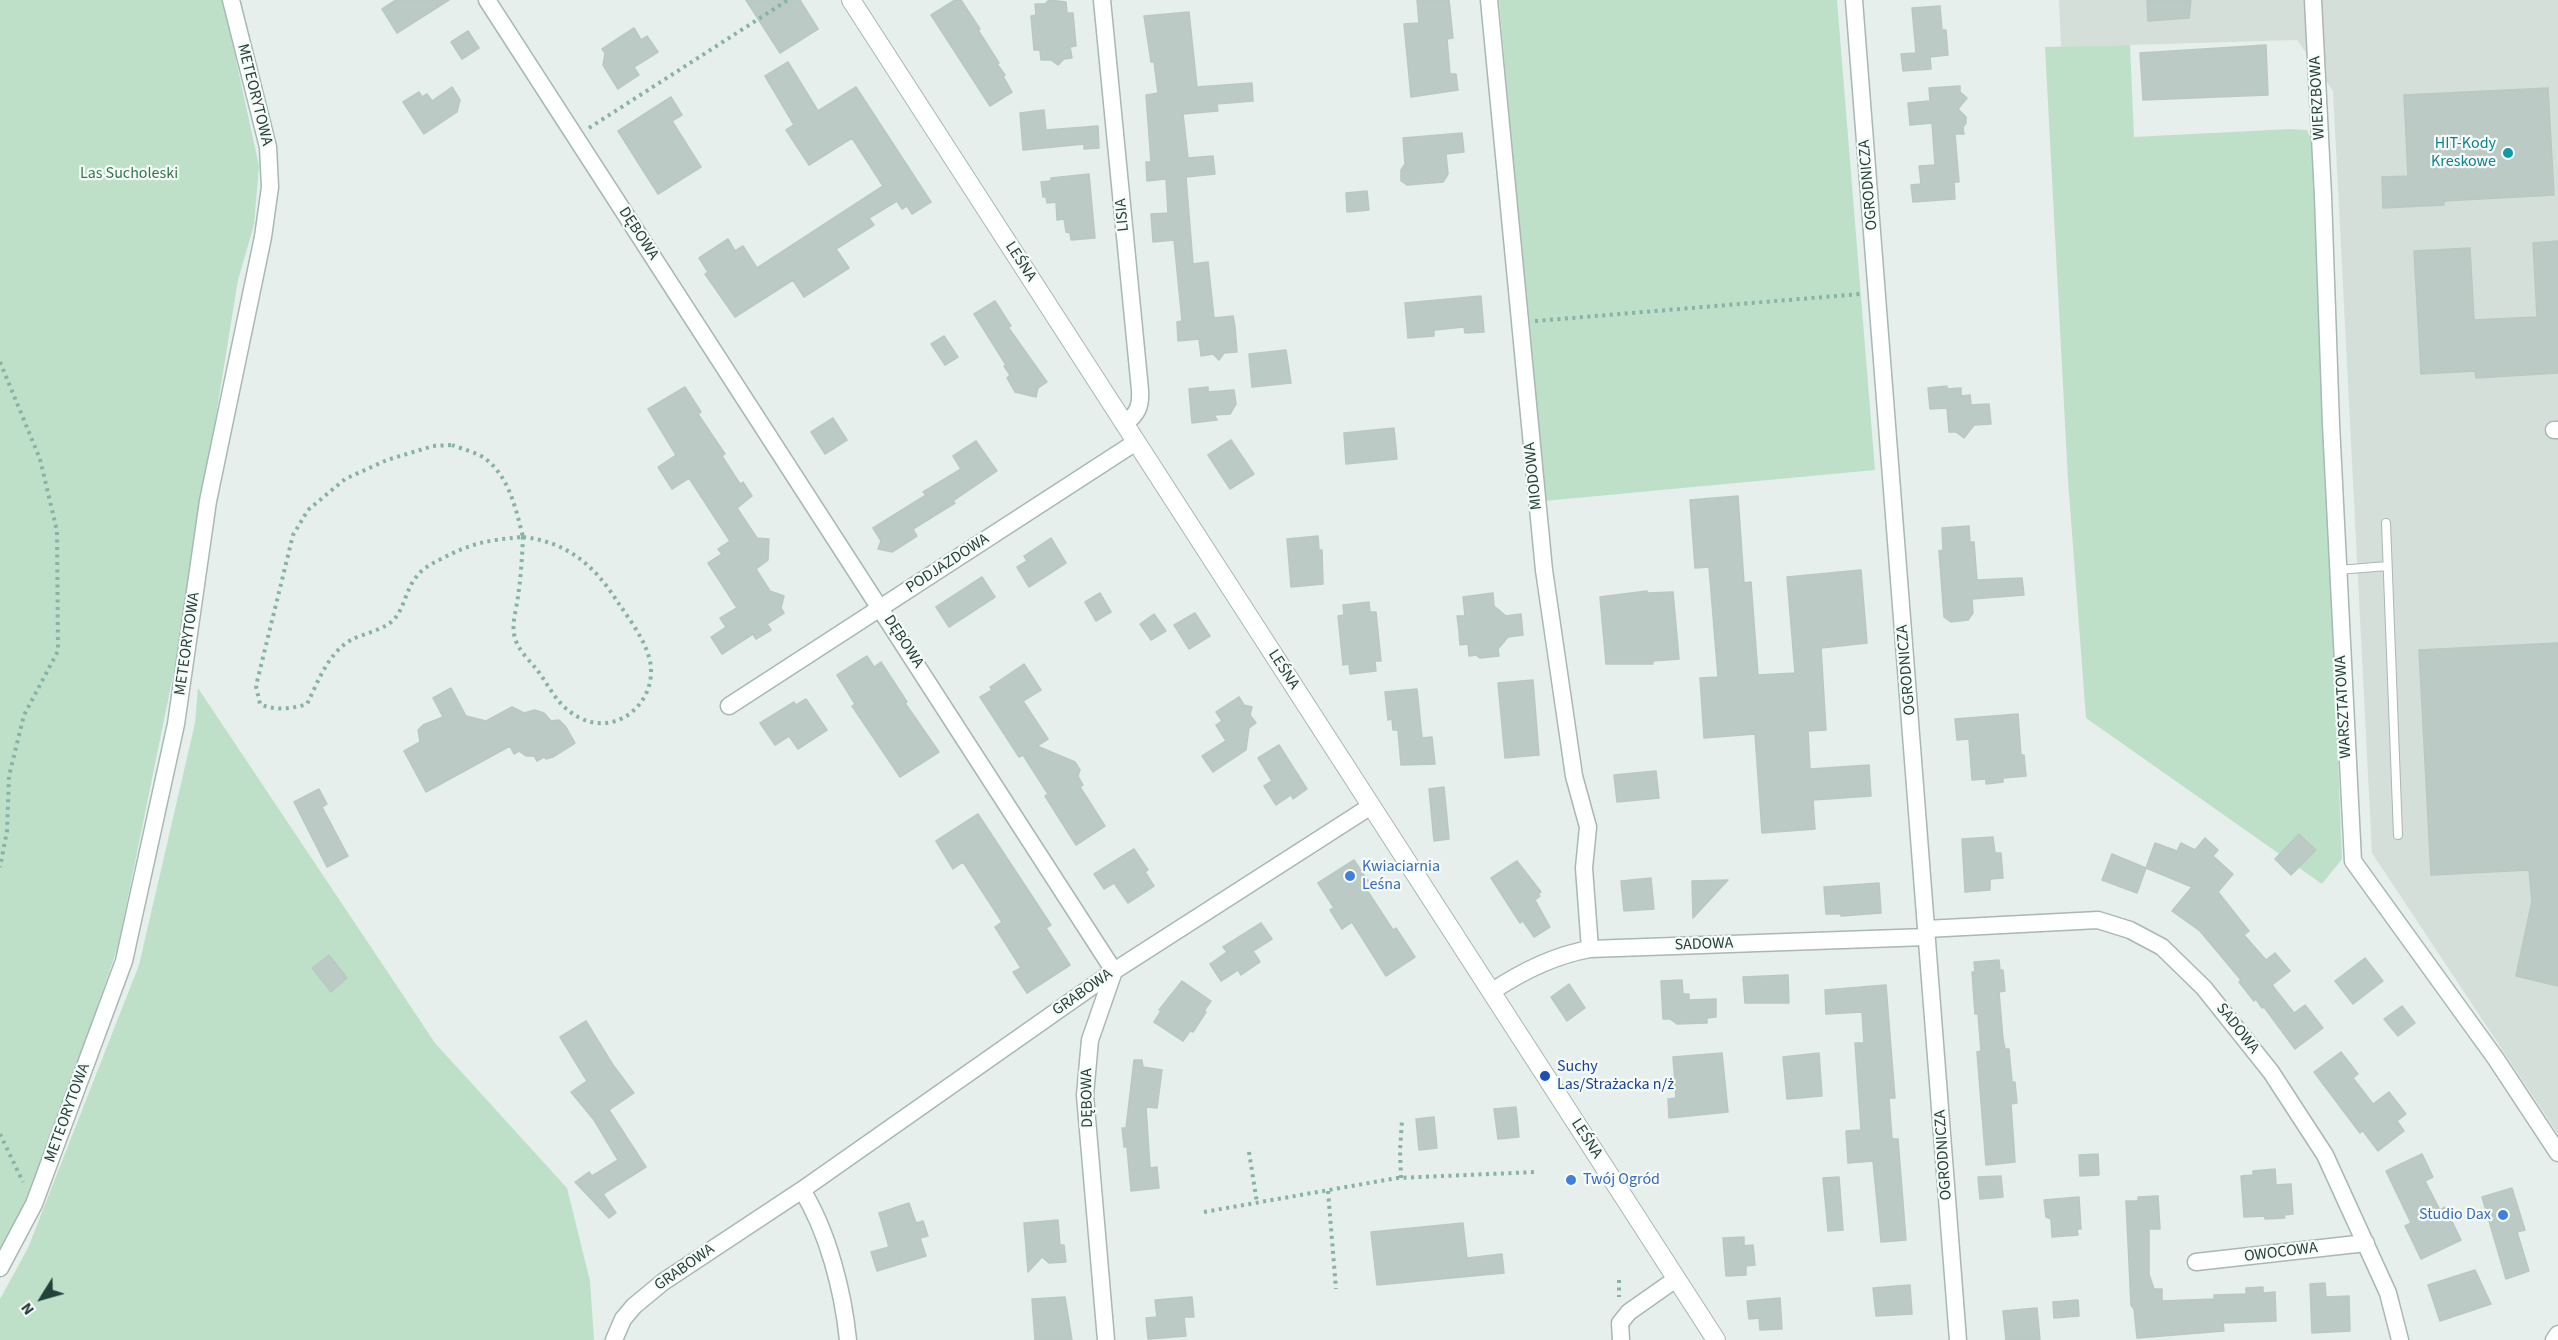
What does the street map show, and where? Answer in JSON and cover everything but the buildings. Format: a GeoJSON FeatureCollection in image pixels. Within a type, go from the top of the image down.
{"type":"FeatureCollection","features":[{"type":"Feature","properties":{"kind":"street","name":"METEORYTOWA"},"geometry":{"type":"LineString","coordinates":[[0,1268],[34,1204],[124,961],[176,724],[208,501],[263,237],[270,187],[268,147],[231,0]]}},
{"type":"Feature","properties":{"kind":"street","name":"DĘBOWA"},"geometry":{"type":"LineString","coordinates":[[487,0],[1114,971],[1090,1040],[1086,1086],[1106,1340]]}},
{"type":"Feature","properties":{"kind":"street","name":"LEŚNA"},"geometry":{"type":"LineString","coordinates":[[851,0],[1716,1340]]}},
{"type":"Feature","properties":{"kind":"street","name":"LISIA"},"geometry":{"type":"LineString","coordinates":[[1102,0],[1140,390],[1139,408],[1134,417],[1124,424]]}},
{"type":"Feature","properties":{"kind":"street","name":"MIODOWA"},"geometry":{"type":"LineString","coordinates":[[1489,0],[1544,570],[1574,776],[1588,827],[1584,868],[1590,949]]}},
{"type":"Feature","properties":{"kind":"street","name":"OGRODNICZA"},"geometry":{"type":"LineString","coordinates":[[1854,0],[1958,1340]]}},
{"type":"Feature","properties":{"kind":"street","name":"WIERZBOWA"},"geometry":{"type":"LineString","coordinates":[[2313,0],[2323,196]]}},
{"type":"Feature","properties":{"kind":"street","name":"WARSZTATOWA"},"geometry":{"type":"LineString","coordinates":[[2323,196],[2338,570],[2353,861],[2496,1059],[2558,1153]]}},
{"type":"Feature","properties":{"kind":"street","name":"PODJAZDOWA"},"geometry":{"type":"LineString","coordinates":[[729,706],[1136,442]]}},
{"type":"Feature","properties":{"kind":"street","name":"GRABOWA"},"geometry":{"type":"LineString","coordinates":[[614,1340],[623,1319],[634,1306],[656,1288],[802,1190],[1114,971],[1371,806]]}},
{"type":"Feature","properties":{"kind":"street","name":"SADOWA"},"geometry":{"type":"LineString","coordinates":[[1491,992],[1511,978],[1568,952],[1590,949],[1926,933],[2098,920],[2130,930],[2162,947],[2204,988],[2271,1072],[2325,1155],[2388,1293],[2400,1340]]}},
{"type":"Feature","properties":{"kind":"street"},"geometry":{"type":"LineString","coordinates":[[802,1190],[815,1211],[841,1293],[848,1340]]}},
{"type":"Feature","properties":{"kind":"street","name":"OWOCOWA"},"geometry":{"type":"LineString","coordinates":[[2196,1262],[2366,1243]]}},
{"type":"Feature","properties":{"kind":"street"},"geometry":{"type":"LineString","coordinates":[[1621,1340],[1620,1323],[1629,1311],[1676,1279]]}},
{"type":"Feature","properties":{"kind":"street"},"geometry":{"type":"LineString","coordinates":[[2554,1340],[2558,1334]]}},
{"type":"Feature","properties":{"kind":"lane"},"geometry":{"type":"LineString","coordinates":[[2386,523],[2398,835]]}},
{"type":"Feature","properties":{"kind":"lane"},"geometry":{"type":"LineString","coordinates":[[2338,570],[2387,566]]}},
{"type":"Feature","properties":{"kind":"path"},"geometry":{"type":"LineString","coordinates":[[586,130],[788,0]]}},
{"type":"Feature","properties":{"kind":"path"},"geometry":{"type":"LineString","coordinates":[[1520,322],[1877,292]]}},
{"type":"Feature","properties":{"kind":"path"},"geometry":{"type":"LineString","coordinates":[[0,362],[40,459],[57,531],[58,651],[24,714],[9,776],[8,831],[0,867]]}},
{"type":"Feature","properties":{"kind":"path"},"geometry":{"type":"LineString","coordinates":[[523,537],[505,480],[486,458],[452,445],[433,446],[387,460],[345,479],[308,510],[293,536],[256,686],[260,704],[270,709],[296,708],[307,704],[329,661],[338,650],[350,640],[376,630],[395,618],[416,576],[428,566],[467,545],[488,540],[523,537],[545,540],[574,553],[606,583],[638,633],[650,661],[649,691],[634,712],[614,723],[596,723],[580,718],[559,704],[517,644],[513,632],[522,568],[523,537]]}},
{"type":"Feature","properties":{"kind":"path"},"geometry":{"type":"LineString","coordinates":[[1401,1178],[1402,1120]]}},
{"type":"Feature","properties":{"kind":"path"},"geometry":{"type":"LineString","coordinates":[[0,1134],[34,1204]]}},
{"type":"Feature","properties":{"kind":"path"},"geometry":{"type":"LineString","coordinates":[[1249,1152],[1257,1203]]}},
{"type":"Feature","properties":{"kind":"path"},"geometry":{"type":"LineString","coordinates":[[1204,1212],[1401,1178],[1536,1172]]}},
{"type":"Feature","properties":{"kind":"path"},"geometry":{"type":"LineString","coordinates":[[1328,1191],[1336,1289]]}},
{"type":"Feature","properties":{"kind":"shaded area"},"geometry":{"type":"Polygon","coordinates":[[[2059,0],[2558,0],[2558,1134],[2372,853],[2333,91],[2297,40],[2061,47],[2059,0]]]}},
{"type":"Feature","properties":{"kind":"green space","name":"Las Sucholeski"},"geometry":{"type":"Polygon","coordinates":[[[0,0],[223,0],[259,166],[254,225],[238,280],[177,656],[118,946],[65,1102],[25,1207],[0,1253],[0,0]]]}},
{"type":"Feature","properties":{"kind":"green space"},"geometry":{"type":"Polygon","coordinates":[[[1499,0],[1837,0],[1875,470],[1544,501],[1499,0]]]}},
{"type":"Feature","properties":{"kind":"green space"},"geometry":{"type":"Polygon","coordinates":[[[2130,45],[2134,137],[2290,129],[2307,130],[2313,144],[2342,859],[2322,884],[2086,718],[2068,480],[2045,47],[2130,45]]]}},
{"type":"Feature","properties":{"kind":"green space"},"geometry":{"type":"Polygon","coordinates":[[[198,688],[435,1043],[567,1188],[590,1281],[594,1340],[0,1340],[0,1299],[28,1248],[139,965],[195,723],[198,688]]]}},
{"type":"Feature","properties":{"kind":"place","name":"HIT-Kody Kreskowe"},"geometry":{"type":"Point","coordinates":[2508,153]}},
{"type":"Feature","properties":{"kind":"place","name":"Kwiaciarnia Leśna"},"geometry":{"type":"Point","coordinates":[1350,876]}},
{"type":"Feature","properties":{"kind":"place","name":"Suchy Las/Strażacka n/ż"},"geometry":{"type":"Point","coordinates":[1545,1076]}},
{"type":"Feature","properties":{"kind":"place","name":"Twój Ogród"},"geometry":{"type":"Point","coordinates":[1571,1180]}},
{"type":"Feature","properties":{"kind":"place","name":"Studio Dax"},"geometry":{"type":"Point","coordinates":[2503,1215]}}]}
